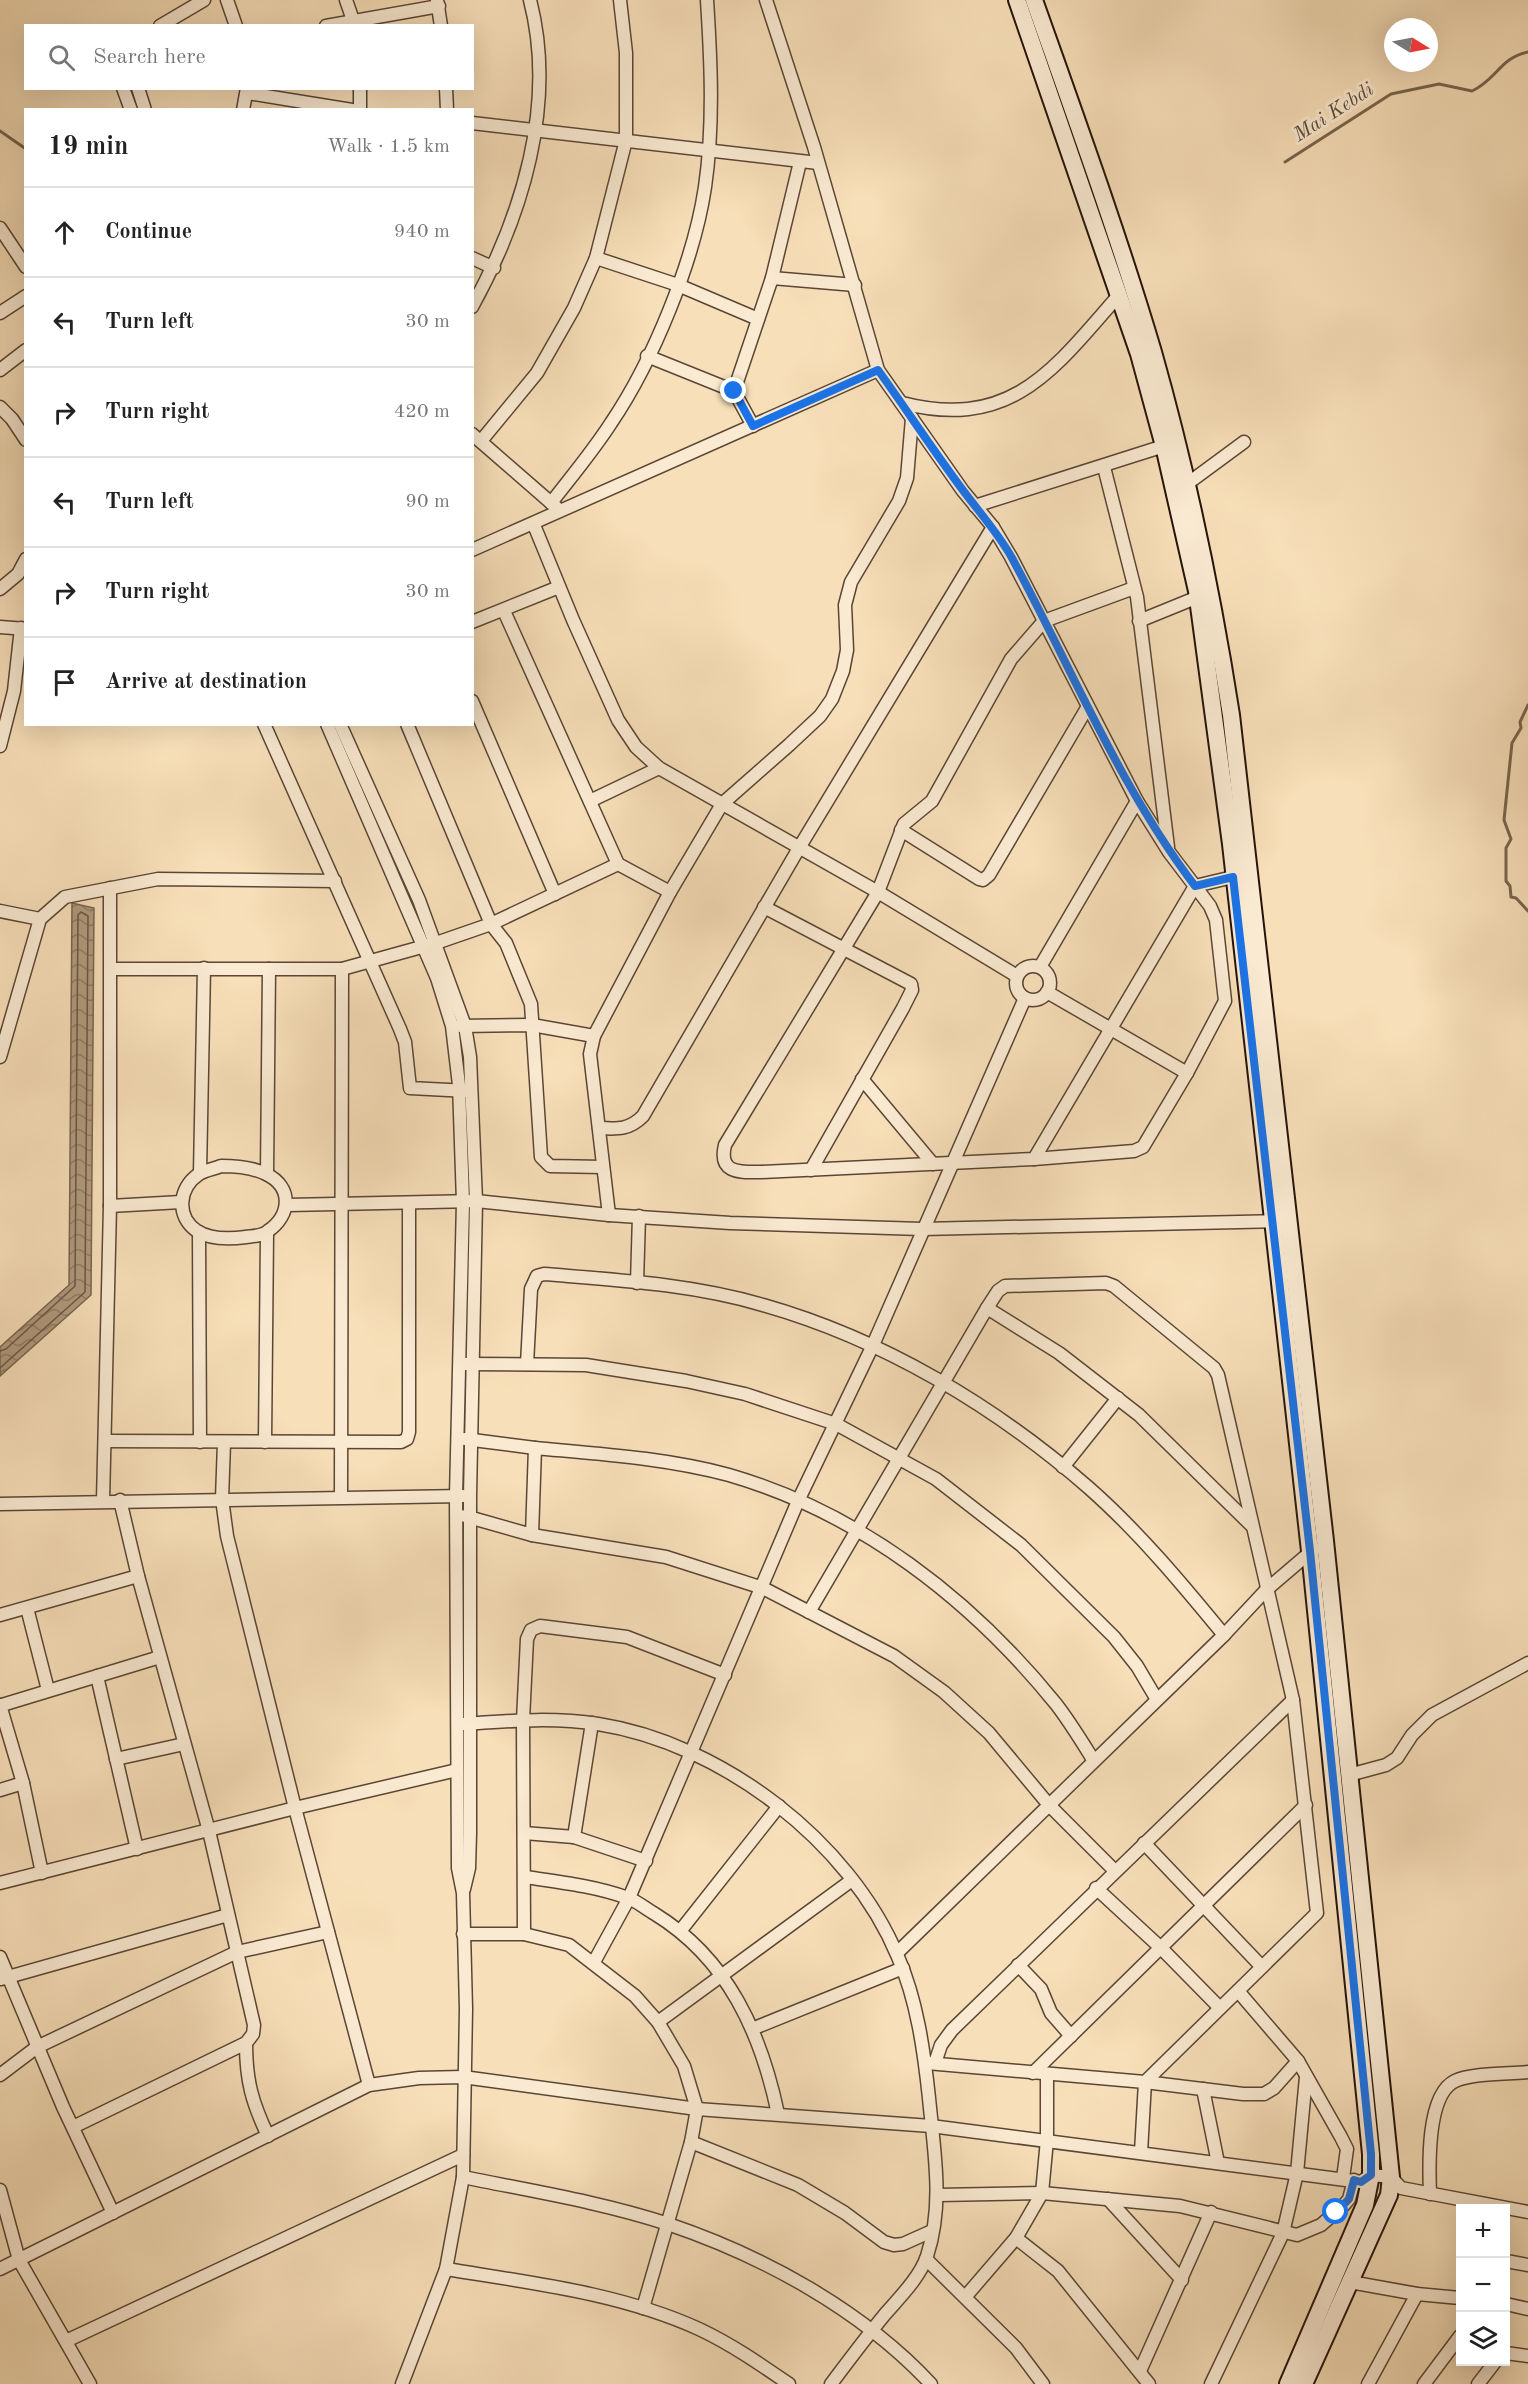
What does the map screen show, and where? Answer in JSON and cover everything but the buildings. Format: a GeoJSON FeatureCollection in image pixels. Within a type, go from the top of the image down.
{"type":"FeatureCollection","features":[{"type":"Feature","properties":{"kind":"main road"},"geometry":{"type":"LineString","coordinates":[[1017,0],[1119,294],[1164,446],[1198,597],[1279,1221],[1325,1541],[1394,2186],[1304,2384]]}},
{"type":"Feature","properties":{"kind":"main road"},"geometry":{"type":"LineString","coordinates":[[1034,0],[1152,351],[1187,484],[1216,615],[1231,715],[1310,1551],[1368,2117],[1359,2182],[1343,2261],[1288,2384]]}},
{"type":"Feature","properties":{"kind":"street"},"geometry":{"type":"LineString","coordinates":[[163,24],[204,0]]}},
{"type":"Feature","properties":{"kind":"street"},"geometry":{"type":"LineString","coordinates":[[226,0],[235,24]]}},
{"type":"Feature","properties":{"kind":"street"},"geometry":{"type":"LineString","coordinates":[[346,0],[355,23],[438,3],[441,24]]}},
{"type":"Feature","properties":{"kind":"street"},"geometry":{"type":"LineString","coordinates":[[474,303],[494,268],[519,201],[536,130],[539,60],[531,0]]}},
{"type":"Feature","properties":{"kind":"street"},"geometry":{"type":"LineString","coordinates":[[561,512],[477,437],[537,373],[574,308],[596,258],[626,140],[626,53],[620,0]]}},
{"type":"Feature","properties":{"kind":"street"},"geometry":{"type":"LineString","coordinates":[[551,503],[612,423],[647,356],[678,285],[696,229],[709,149],[710,80],[707,0]]}},
{"type":"Feature","properties":{"kind":"street"},"geometry":{"type":"LineString","coordinates":[[766,0],[855,285],[878,370],[975,506],[993,527],[1044,621],[1137,801],[1169,852],[1210,906],[1216,920],[1225,1001],[1187,1073],[1143,1147],[1128,1152],[811,1170],[737,1172],[726,1165],[722,1156],[725,1145],[878,892],[901,830],[911,817],[932,801],[1011,659],[1044,621],[1134,588]]}},
{"type":"Feature","properties":{"kind":"street"},"geometry":{"type":"LineString","coordinates":[[124,90],[129,108]]}},
{"type":"Feature","properties":{"kind":"street"},"geometry":{"type":"LineString","coordinates":[[139,90],[144,108]]}},
{"type":"Feature","properties":{"kind":"street"},"geometry":{"type":"LineString","coordinates":[[360,90],[360,108]]}},
{"type":"Feature","properties":{"kind":"street"},"geometry":{"type":"LineString","coordinates":[[446,90],[447,108]]}},
{"type":"Feature","properties":{"kind":"street"},"geometry":{"type":"LineString","coordinates":[[243,108],[247,91],[341,108]]}},
{"type":"Feature","properties":{"kind":"street"},"geometry":{"type":"LineString","coordinates":[[474,123],[818,163]]}},
{"type":"Feature","properties":{"kind":"street"},"geometry":{"type":"LineString","coordinates":[[734,391],[772,278],[800,162]]}},
{"type":"Feature","properties":{"kind":"street"},"geometry":{"type":"LineString","coordinates":[[0,228],[24,264]]}},
{"type":"Feature","properties":{"kind":"street"},"geometry":{"type":"LineString","coordinates":[[596,258],[678,285],[758,319]]}},
{"type":"Feature","properties":{"kind":"street"},"geometry":{"type":"LineString","coordinates":[[474,259],[494,268]]}},
{"type":"Feature","properties":{"kind":"street"},"geometry":{"type":"LineString","coordinates":[[772,278],[855,285]]}},
{"type":"Feature","properties":{"kind":"street"},"geometry":{"type":"LineString","coordinates":[[902,403],[948,411],[974,410],[992,405],[1028,389],[1058,363],[1119,294]]}},
{"type":"Feature","properties":{"kind":"street"},"geometry":{"type":"LineString","coordinates":[[0,313],[24,297]]}},
{"type":"Feature","properties":{"kind":"street"},"geometry":{"type":"LineString","coordinates":[[0,370],[24,352]]}},
{"type":"Feature","properties":{"kind":"street"},"geometry":{"type":"LineString","coordinates":[[647,356],[734,391],[753,426]]}},
{"type":"Feature","properties":{"kind":"street"},"geometry":{"type":"LineString","coordinates":[[474,549],[534,525],[878,370]]}},
{"type":"Feature","properties":{"kind":"street"},"geometry":{"type":"LineString","coordinates":[[0,406],[12,418],[24,437]]}},
{"type":"Feature","properties":{"kind":"street"},"geometry":{"type":"LineString","coordinates":[[609,1215],[590,1054],[594,1036],[670,892],[722,804],[804,731],[832,699],[843,671],[847,650],[844,604],[851,582],[865,562],[899,501],[907,478],[912,418]]}},
{"type":"Feature","properties":{"kind":"street"},"geometry":{"type":"LineString","coordinates":[[1187,484],[1244,442]]}},
{"type":"Feature","properties":{"kind":"street"},"geometry":{"type":"LineString","coordinates":[[975,506],[1104,467],[1164,446]]}},
{"type":"Feature","properties":{"kind":"street"},"geometry":{"type":"LineString","coordinates":[[1104,467],[1140,621],[1169,852]]}},
{"type":"Feature","properties":{"kind":"street"},"geometry":{"type":"LineString","coordinates":[[534,525],[618,720],[636,747],[658,768],[878,892],[1017,976]]}},
{"type":"Feature","properties":{"kind":"street"},"geometry":{"type":"LineString","coordinates":[[599,1128],[622,1129],[633,1126],[643,1116],[799,848],[993,527]]}},
{"type":"Feature","properties":{"kind":"street"},"geometry":{"type":"LineString","coordinates":[[0,588],[18,574],[24,563]]}},
{"type":"Feature","properties":{"kind":"street"},"geometry":{"type":"LineString","coordinates":[[474,621],[559,587]]}},
{"type":"Feature","properties":{"kind":"street"},"geometry":{"type":"LineString","coordinates":[[1140,621],[1198,597]]}},
{"type":"Feature","properties":{"kind":"street"},"geometry":{"type":"LineString","coordinates":[[504,611],[618,864],[670,892]]}},
{"type":"Feature","properties":{"kind":"street"},"geometry":{"type":"LineString","coordinates":[[0,627],[23,629],[14,692],[0,746]]}},
{"type":"Feature","properties":{"kind":"street"},"geometry":{"type":"LineString","coordinates":[[474,706],[555,894]]}},
{"type":"Feature","properties":{"kind":"street"},"geometry":{"type":"LineString","coordinates":[[901,830],[979,879],[983,879],[989,874],[1087,708]]}},
{"type":"Feature","properties":{"kind":"street"},"geometry":{"type":"LineString","coordinates":[[265,726],[405,1042],[410,1088],[466,1092]]}},
{"type":"Feature","properties":{"kind":"street"},"geometry":{"type":"LineString","coordinates":[[328,726],[354,770],[384,838],[430,945],[459,1026],[466,1092],[474,1287],[470,1496],[470,1724],[464,1803]]}},
{"type":"Feature","properties":{"kind":"street"},"geometry":{"type":"LineString","coordinates":[[341,726],[354,770]]}},
{"type":"Feature","properties":{"kind":"street"},"geometry":{"type":"LineString","coordinates":[[408,726],[491,924],[506,942],[527,990],[531,1004],[541,1157],[550,1166],[603,1167]]}},
{"type":"Feature","properties":{"kind":"street"},"geometry":{"type":"LineString","coordinates":[[590,801],[658,768]]}},
{"type":"Feature","properties":{"kind":"street"},"geometry":{"type":"LineString","coordinates":[[1040,967],[1137,801]]}},
{"type":"Feature","properties":{"kind":"street"},"geometry":{"type":"LineString","coordinates":[[111,969],[342,969],[430,945],[491,924],[618,864]]}},
{"type":"Feature","properties":{"kind":"street"},"geometry":{"type":"LineString","coordinates":[[1034,1159],[1108,1029],[1195,886],[1233,877]]}},
{"type":"Feature","properties":{"kind":"street"},"geometry":{"type":"LineString","coordinates":[[0,1057],[40,919],[65,897],[158,879],[335,881]]}},
{"type":"Feature","properties":{"kind":"street"},"geometry":{"type":"LineString","coordinates":[[104,1501],[110,1206],[110,888]]}},
{"type":"Feature","properties":{"kind":"street"},"geometry":{"type":"LineString","coordinates":[[764,907],[911,984],[912,990],[903,1008],[811,1170]]}},
{"type":"Feature","properties":{"kind":"street"},"geometry":{"type":"LineString","coordinates":[[0,911],[40,919]]}},
{"type":"Feature","properties":{"kind":"street"},"geometry":{"type":"LineString","coordinates":[[1040,967],[1048,975],[1047,992],[1039,998],[1025,998],[1018,991],[1017,976],[1024,968],[1040,967]]}},
{"type":"Feature","properties":{"kind":"street"},"geometry":{"type":"LineString","coordinates":[[200,1173],[204,968]]}},
{"type":"Feature","properties":{"kind":"street"},"geometry":{"type":"LineString","coordinates":[[267,1174],[269,969]]}},
{"type":"Feature","properties":{"kind":"street"},"geometry":{"type":"LineString","coordinates":[[341,1497],[342,969]]}},
{"type":"Feature","properties":{"kind":"street"},"geometry":{"type":"LineString","coordinates":[[1047,992],[1187,1073]]}},
{"type":"Feature","properties":{"kind":"street"},"geometry":{"type":"LineString","coordinates":[[594,1962],[629,1898],[646,1861],[798,1501],[873,1345],[950,1163],[1025,998]]}},
{"type":"Feature","properties":{"kind":"street"},"geometry":{"type":"LineString","coordinates":[[459,1026],[532,1025],[594,1036]]}},
{"type":"Feature","properties":{"kind":"street"},"geometry":{"type":"LineString","coordinates":[[862,1079],[933,1164]]}},
{"type":"Feature","properties":{"kind":"street"},"geometry":{"type":"LineString","coordinates":[[221,1166],[238,1166],[267,1174],[280,1184],[285,1192],[288,1205],[281,1220],[267,1233],[232,1239],[199,1232],[188,1223],[181,1202],[189,1183],[200,1173],[221,1166]]}},
{"type":"Feature","properties":{"kind":"street"},"geometry":{"type":"LineString","coordinates":[[288,1205],[469,1201],[609,1215],[922,1229],[1279,1221]]}},
{"type":"Feature","properties":{"kind":"street"},"geometry":{"type":"LineString","coordinates":[[402,2384],[446,2269],[463,2176],[466,2009],[463,1893],[469,1868],[464,1803],[457,1770],[456,1496],[460,1286],[469,1201]]}},
{"type":"Feature","properties":{"kind":"street"},"geometry":{"type":"LineString","coordinates":[[110,1206],[181,1202]]}},
{"type":"Feature","properties":{"kind":"street"},"geometry":{"type":"LineString","coordinates":[[105,1441],[401,1442],[407,1439],[409,1432],[409,1204]]}},
{"type":"Feature","properties":{"kind":"street"},"geometry":{"type":"LineString","coordinates":[[637,1283],[639,1216]]}},
{"type":"Feature","properties":{"kind":"street"},"geometry":{"type":"LineString","coordinates":[[199,1232],[200,1442]]}},
{"type":"Feature","properties":{"kind":"street"},"geometry":{"type":"LineString","coordinates":[[265,1442],[267,1233]]}},
{"type":"Feature","properties":{"kind":"street"},"geometry":{"type":"LineString","coordinates":[[527,1364],[531,1288],[537,1276],[544,1274],[704,1291],[762,1304],[820,1323],[873,1345],[943,1383],[1002,1420],[1064,1467],[1090,1489],[1170,1569],[1224,1635]]}},
{"type":"Feature","properties":{"kind":"street"},"geometry":{"type":"LineString","coordinates":[[809,1612],[998,1291],[1013,1285],[1106,1283],[1122,1291],[1214,1368],[1218,1375],[1293,1700],[1317,1913],[1144,2082],[1141,2152]]}},
{"type":"Feature","properties":{"kind":"street"},"geometry":{"type":"LineString","coordinates":[[460,1286],[474,1287]]}},
{"type":"Feature","properties":{"kind":"street"},"geometry":{"type":"LineString","coordinates":[[987,1308],[1059,1353],[1118,1398],[1206,1477],[1252,1526]]}},
{"type":"Feature","properties":{"kind":"street"},"geometry":{"type":"LineString","coordinates":[[459,1364],[586,1365],[686,1381],[745,1394],[836,1424],[900,1459],[963,1498],[1029,1552],[1114,1636],[1137,1666],[1156,1698]]}},
{"type":"Feature","properties":{"kind":"street"},"geometry":{"type":"LineString","coordinates":[[1064,1467],[1118,1398]]}},
{"type":"Feature","properties":{"kind":"street"},"geometry":{"type":"LineString","coordinates":[[457,1438],[682,1465],[745,1480],[798,1501],[858,1529],[904,1558],[931,1580],[1004,1648],[1057,1705],[1094,1761]]}},
{"type":"Feature","properties":{"kind":"street"},"geometry":{"type":"LineString","coordinates":[[224,1443],[222,1499],[227,1536],[294,1808],[369,2085]]}},
{"type":"Feature","properties":{"kind":"street"},"geometry":{"type":"LineString","coordinates":[[532,1535],[535,1448]]}},
{"type":"Feature","properties":{"kind":"street"},"geometry":{"type":"LineString","coordinates":[[0,1504],[120,1500],[470,1496]]}},
{"type":"Feature","properties":{"kind":"street"},"geometry":{"type":"LineString","coordinates":[[73,2127],[246,2043],[253,2034],[254,2025],[208,1831],[138,1576],[120,1500]]}},
{"type":"Feature","properties":{"kind":"street"},"geometry":{"type":"LineString","coordinates":[[456,1513],[532,1535],[666,1557],[763,1588],[894,1656],[944,1692],[989,1733],[1049,1805],[1114,1870]]}},
{"type":"Feature","properties":{"kind":"street"},"geometry":{"type":"LineString","coordinates":[[897,1953],[1156,1698],[1224,1635],[1266,1590],[1310,1551],[1325,1541]]}},
{"type":"Feature","properties":{"kind":"street"},"geometry":{"type":"LineString","coordinates":[[0,1615],[138,1576]]}},
{"type":"Feature","properties":{"kind":"street"},"geometry":{"type":"LineString","coordinates":[[27,1608],[48,1690]]}},
{"type":"Feature","properties":{"kind":"street"},"geometry":{"type":"LineString","coordinates":[[456,1612],[470,1612]]}},
{"type":"Feature","properties":{"kind":"street"},"geometry":{"type":"LineString","coordinates":[[524,1935],[523,1720],[527,1639],[531,1630],[540,1626],[627,1637],[725,1675]]}},
{"type":"Feature","properties":{"kind":"street"},"geometry":{"type":"LineString","coordinates":[[42,1873],[23,1783],[1,1705],[160,1657]]}},
{"type":"Feature","properties":{"kind":"street"},"geometry":{"type":"LineString","coordinates":[[1349,1775],[1386,1765],[1397,1758],[1412,1735],[1432,1715],[1528,1663]]}},
{"type":"Feature","properties":{"kind":"street"},"geometry":{"type":"LineString","coordinates":[[457,1674],[470,1674]]}},
{"type":"Feature","properties":{"kind":"street"},"geometry":{"type":"LineString","coordinates":[[97,1676],[137,1849]]}},
{"type":"Feature","properties":{"kind":"street"},"geometry":{"type":"LineString","coordinates":[[930,2063],[952,2030],[1114,1870],[1293,1700]]}},
{"type":"Feature","properties":{"kind":"street"},"geometry":{"type":"LineString","coordinates":[[457,1725],[542,1719],[592,1723],[649,1736],[692,1754],[748,1784],[779,1806],[825,1848],[852,1880],[875,1914],[903,1968],[930,2063],[931,2126],[938,2195],[926,2259],[831,2384]]}},
{"type":"Feature","properties":{"kind":"street"},"geometry":{"type":"LineString","coordinates":[[574,1837],[592,1723]]}},
{"type":"Feature","properties":{"kind":"street"},"geometry":{"type":"LineString","coordinates":[[116,1760],[184,1744]]}},
{"type":"Feature","properties":{"kind":"street"},"geometry":{"type":"LineString","coordinates":[[0,1883],[294,1808],[457,1770]]}},
{"type":"Feature","properties":{"kind":"street"},"geometry":{"type":"LineString","coordinates":[[0,1790],[23,1783]]}},
{"type":"Feature","properties":{"kind":"street"},"geometry":{"type":"LineString","coordinates":[[1033,2073],[1306,1805]]}},
{"type":"Feature","properties":{"kind":"street"},"geometry":{"type":"LineString","coordinates":[[681,1930],[779,1806]]}},
{"type":"Feature","properties":{"kind":"street"},"geometry":{"type":"LineString","coordinates":[[524,1833],[574,1837],[646,1861]]}},
{"type":"Feature","properties":{"kind":"street"},"geometry":{"type":"LineString","coordinates":[[1144,1842],[1262,1967]]}},
{"type":"Feature","properties":{"kind":"street"},"geometry":{"type":"LineString","coordinates":[[525,1877],[581,1886],[629,1898],[681,1930],[702,1950],[723,1976],[752,2029],[768,2069],[778,2114]]}},
{"type":"Feature","properties":{"kind":"street"},"geometry":{"type":"LineString","coordinates":[[658,2022],[852,1880]]}},
{"type":"Feature","properties":{"kind":"street"},"geometry":{"type":"LineString","coordinates":[[1096,1888],[1161,1948],[1220,2008]]}},
{"type":"Feature","properties":{"kind":"street"},"geometry":{"type":"LineString","coordinates":[[3,1978],[228,1915]]}},
{"type":"Feature","properties":{"kind":"street"},"geometry":{"type":"LineString","coordinates":[[0,2074],[37,2047],[237,1952],[327,1932]]}},
{"type":"Feature","properties":{"kind":"street"},"geometry":{"type":"LineString","coordinates":[[463,1934],[524,1935],[569,1945],[594,1962],[635,1996],[658,2022],[684,2066],[697,2109],[691,2142],[669,2224],[643,2308]]}},
{"type":"Feature","properties":{"kind":"street"},"geometry":{"type":"LineString","coordinates":[[0,1956],[3,1978],[113,2213]]}},
{"type":"Feature","properties":{"kind":"street"},"geometry":{"type":"LineString","coordinates":[[1018,1965],[1041,1989],[1051,2013],[1071,2036]]}},
{"type":"Feature","properties":{"kind":"street"},"geometry":{"type":"LineString","coordinates":[[752,2029],[903,1968]]}},
{"type":"Feature","properties":{"kind":"street"},"geometry":{"type":"LineString","coordinates":[[1238,1991],[1298,2061],[1347,2149],[1359,2182]]}},
{"type":"Feature","properties":{"kind":"street"},"geometry":{"type":"LineString","coordinates":[[246,2043],[246,2075],[252,2102],[268,2136]]}},
{"type":"Feature","properties":{"kind":"street"},"geometry":{"type":"LineString","coordinates":[[930,2063],[1264,2094],[1274,2088],[1298,2061]]}},
{"type":"Feature","properties":{"kind":"street"},"geometry":{"type":"LineString","coordinates":[[1430,2194],[1430,2138],[1433,2120],[1446,2088],[1458,2080],[1528,2072]]}},
{"type":"Feature","properties":{"kind":"street"},"geometry":{"type":"LineString","coordinates":[[966,2296],[1016,2238],[1042,2193],[1047,2140],[1047,2074]]}},
{"type":"Feature","properties":{"kind":"street"},"geometry":{"type":"LineString","coordinates":[[0,2270],[369,2085],[419,2078],[463,2077],[697,2109],[931,2126],[1047,2140],[1394,2186],[1528,2212]]}},
{"type":"Feature","properties":{"kind":"street"},"geometry":{"type":"LineString","coordinates":[[1211,2384],[1283,2233],[1297,2174],[1306,2077]]}},
{"type":"Feature","properties":{"kind":"street"},"geometry":{"type":"LineString","coordinates":[[1203,2089],[1218,2163]]}},
{"type":"Feature","properties":{"kind":"street"},"geometry":{"type":"LineString","coordinates":[[691,2142],[798,2185],[884,2242],[894,2245],[903,2244],[932,2231]]}},
{"type":"Feature","properties":{"kind":"street"},"geometry":{"type":"LineString","coordinates":[[66,2342],[463,2155]]}},
{"type":"Feature","properties":{"kind":"street"},"geometry":{"type":"LineString","coordinates":[[463,2176],[592,2203],[669,2224],[768,2267],[822,2297],[872,2331],[931,2384]]}},
{"type":"Feature","properties":{"kind":"street"},"geometry":{"type":"LineString","coordinates":[[1359,2182],[1394,2186]]}},
{"type":"Feature","properties":{"kind":"street"},"geometry":{"type":"LineString","coordinates":[[938,2195],[1042,2193],[1180,2206],[1211,2212],[1283,2233],[1307,2233],[1321,2225],[1349,2199],[1359,2182]]}},
{"type":"Feature","properties":{"kind":"street"},"geometry":{"type":"LineString","coordinates":[[0,2190],[19,2260],[90,2384]]}},
{"type":"Feature","properties":{"kind":"street"},"geometry":{"type":"LineString","coordinates":[[1108,2199],[1182,2280]]}},
{"type":"Feature","properties":{"kind":"street"},"geometry":{"type":"LineString","coordinates":[[1140,2371],[1211,2212]]}},
{"type":"Feature","properties":{"kind":"street"},"geometry":{"type":"LineString","coordinates":[[1016,2238],[1058,2271],[1149,2384]]}},
{"type":"Feature","properties":{"kind":"street"},"geometry":{"type":"LineString","coordinates":[[926,2259],[966,2296],[1016,2348],[1043,2384]]}},
{"type":"Feature","properties":{"kind":"street"},"geometry":{"type":"LineString","coordinates":[[1510,2262],[1528,2265]]}},
{"type":"Feature","properties":{"kind":"street"},"geometry":{"type":"LineString","coordinates":[[446,2269],[578,2291],[643,2308],[699,2329],[747,2355],[789,2384]]}},
{"type":"Feature","properties":{"kind":"street"},"geometry":{"type":"LineString","coordinates":[[1350,2282],[1417,2294],[1456,2298]]}},
{"type":"Feature","properties":{"kind":"street"},"geometry":{"type":"LineString","coordinates":[[1368,2384],[1417,2294]]}},
{"type":"Feature","properties":{"kind":"street"},"geometry":{"type":"LineString","coordinates":[[1510,2305],[1528,2309]]}},
{"type":"Feature","properties":{"kind":"street"},"geometry":{"type":"LineString","coordinates":[[1424,2384],[1456,2342]]}},
{"type":"Feature","properties":{"kind":"street"},"geometry":{"type":"LineString","coordinates":[[1510,2354],[1528,2356]]}},
{"type":"Feature","properties":{"kind":"street"},"geometry":{"type":"LineString","coordinates":[[1478,2384],[1491,2366]]}},
{"type":"Feature","properties":{"kind":"water"},"geometry":{"type":"Polygon","coordinates":[[[72,903],[94,908],[91,1295],[0,1376],[0,1347],[69,1285],[72,903]]]}},
{"type":"Feature","properties":{"kind":"waterway","name":"Mai Kebdi"},"geometry":{"type":"LineString","coordinates":[[1285,162],[1391,94],[1439,84],[1472,91],[1511,59],[1528,52]]}},
{"type":"Feature","properties":{"kind":"waterway"},"geometry":{"type":"LineString","coordinates":[[0,131],[24,148]]}},
{"type":"Feature","properties":{"kind":"waterway"},"geometry":{"type":"LineString","coordinates":[[1528,705],[1520,722],[1521,728],[1512,743],[1504,820],[1511,839],[1506,848],[1506,881],[1510,886],[1511,897],[1516,898],[1528,911]]}},
{"type":"Feature","properties":{"kind":"route"},"geometry":{"type":"LineString","coordinates":[[734,391],[753,426],[878,370],[963,491],[993,527],[1011,557],[1137,801],[1169,852],[1195,886],[1233,877],[1263,1125],[1337,1799],[1371,2154],[1371,2175],[1361,2182],[1354,2180],[1349,2199],[1336,2212]]}}]}
